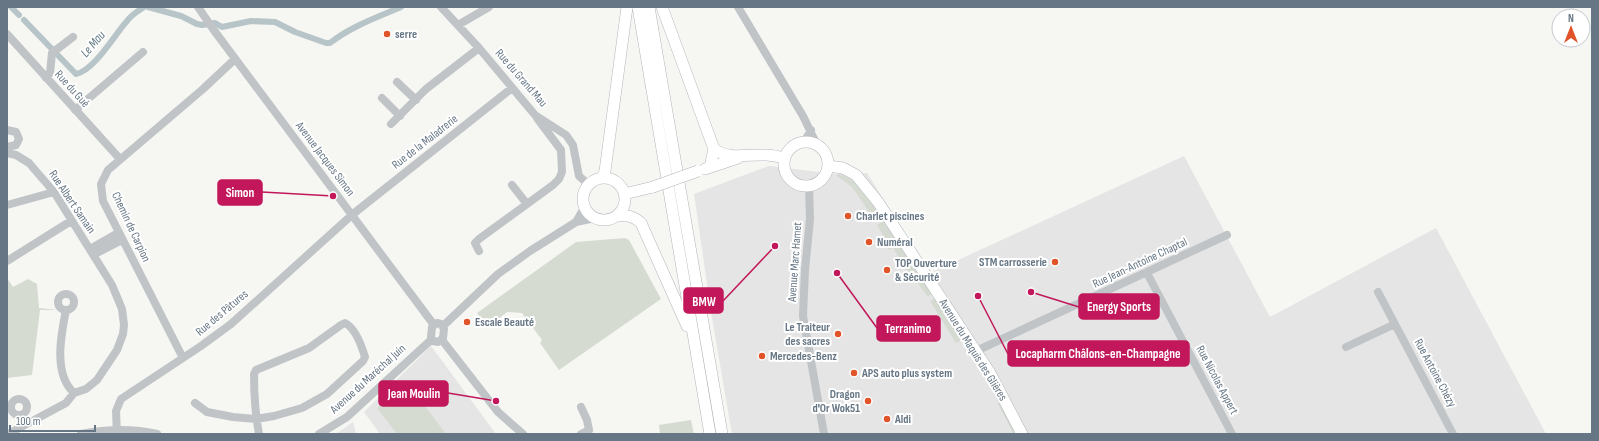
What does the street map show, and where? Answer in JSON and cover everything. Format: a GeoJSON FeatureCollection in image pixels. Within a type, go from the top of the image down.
{"type":"FeatureCollection","features":[{"type":"Feature","properties":{"kind":"main road"},"geometry":{"type":"LineString","coordinates":[[602,178],[605,171],[627,7]]}},
{"type":"Feature","properties":{"kind":"main road"},"geometry":{"type":"LineString","coordinates":[[638,7],[710,434]]}},
{"type":"Feature","properties":{"kind":"main road"},"geometry":{"type":"LineString","coordinates":[[649,7],[675,151],[722,434]]}},
{"type":"Feature","properties":{"kind":"main road"},"geometry":{"type":"LineString","coordinates":[[662,7],[714,149],[710,167]]}},
{"type":"Feature","properties":{"kind":"main road"},"geometry":{"type":"LineString","coordinates":[[804,142],[817,145],[826,154],[828,166],[824,177],[809,186],[802,185],[790,178],[784,165],[785,158],[792,147],[804,142]]}},
{"type":"Feature","properties":{"kind":"main road"},"geometry":{"type":"LineString","coordinates":[[714,149],[721,154],[744,156],[766,155],[785,158]]}},
{"type":"Feature","properties":{"kind":"main road"},"geometry":{"type":"LineString","coordinates":[[624,194],[744,156]]}},
{"type":"Feature","properties":{"kind":"main road","name":"Avenue du Maquis des Glières"},"geometry":{"type":"LineString","coordinates":[[828,166],[843,168],[856,175],[865,185],[990,373],[1022,434]]}},
{"type":"Feature","properties":{"kind":"main road"},"geometry":{"type":"LineString","coordinates":[[617,216],[624,206],[624,194],[618,184],[613,180],[602,178],[588,184],[583,195],[584,208],[587,213],[595,218],[605,220],[617,216],[629,215],[635,217],[641,223],[682,312],[697,352]]}},
{"type":"Feature","properties":{"kind":"street","name":"Avenue Jacques Simon"},"geometry":{"type":"LineString","coordinates":[[198,7],[235,59],[353,214],[434,324]]}},
{"type":"Feature","properties":{"kind":"street","name":"Rue du Grand Mau"},"geometry":{"type":"LineString","coordinates":[[441,7],[479,48],[535,115],[566,135],[573,145],[579,176],[588,184]]}},
{"type":"Feature","properties":{"kind":"street"},"geometry":{"type":"LineString","coordinates":[[458,25],[489,7]]}},
{"type":"Feature","properties":{"kind":"street"},"geometry":{"type":"LineString","coordinates":[[738,7],[811,130],[817,145]]}},
{"type":"Feature","properties":{"kind":"street","name":"Rue du Gué"},"geometry":{"type":"LineString","coordinates":[[7,34],[120,159]]}},
{"type":"Feature","properties":{"kind":"street"},"geometry":{"type":"LineString","coordinates":[[46,78],[50,73],[55,50],[73,37]]}},
{"type":"Feature","properties":{"kind":"street"},"geometry":{"type":"LineString","coordinates":[[391,124],[426,89],[479,48]]}},
{"type":"Feature","properties":{"kind":"street"},"geometry":{"type":"LineString","coordinates":[[75,110],[143,52]]}},
{"type":"Feature","properties":{"kind":"street","name":"Chemin de Carpion"},"geometry":{"type":"LineString","coordinates":[[183,358],[103,201],[101,188],[105,173],[203,89],[235,59]]}},
{"type":"Feature","properties":{"kind":"street"},"geometry":{"type":"LineString","coordinates":[[397,82],[416,100]]}},
{"type":"Feature","properties":{"kind":"street","name":"Rue de la Maladrerie"},"geometry":{"type":"LineString","coordinates":[[353,214],[512,88]]}},
{"type":"Feature","properties":{"kind":"street"},"geometry":{"type":"LineString","coordinates":[[382,98],[400,116]]}},
{"type":"Feature","properties":{"kind":"street"},"geometry":{"type":"LineString","coordinates":[[479,251],[475,243],[557,182],[562,168],[561,150],[559,144],[535,115]]}},
{"type":"Feature","properties":{"kind":"street","name":"Rue Albert Samain"},"geometry":{"type":"LineString","coordinates":[[7,130],[13,130],[16,132],[19,139],[16,145],[8,150],[29,164],[54,192],[115,291],[123,313],[124,330],[117,350],[102,374],[86,389],[74,393],[66,403],[27,422],[8,434]]}},
{"type":"Feature","properties":{"kind":"street"},"geometry":{"type":"LineString","coordinates":[[804,142],[811,130]]}},
{"type":"Feature","properties":{"kind":"street"},"geometry":{"type":"LineString","coordinates":[[512,185],[527,204]]}},
{"type":"Feature","properties":{"kind":"street","name":"Avenue Marc Hamet"},"geometry":{"type":"LineString","coordinates":[[809,186],[810,218],[805,270],[803,316],[824,434]]}},
{"type":"Feature","properties":{"kind":"street"},"geometry":{"type":"LineString","coordinates":[[7,205],[54,192]]}},
{"type":"Feature","properties":{"kind":"street"},"geometry":{"type":"LineString","coordinates":[[576,222],[584,208]]}},
{"type":"Feature","properties":{"kind":"street","name":"Rue des Pâtures"},"geometry":{"type":"LineString","coordinates":[[116,432],[116,411],[121,399],[231,324],[353,214]]}},
{"type":"Feature","properties":{"kind":"street"},"geometry":{"type":"LineString","coordinates":[[523,434],[498,412],[442,340],[443,326],[498,274],[530,250],[576,222],[595,218]]}},
{"type":"Feature","properties":{"kind":"street"},"geometry":{"type":"LineString","coordinates":[[7,261],[72,221]]}},
{"type":"Feature","properties":{"kind":"street","name":"Rue Jean-Antoine Chaptal"},"geometry":{"type":"LineString","coordinates":[[976,351],[1227,235]]}},
{"type":"Feature","properties":{"kind":"street"},"geometry":{"type":"LineString","coordinates":[[91,252],[120,236]]}},
{"type":"Feature","properties":{"kind":"street","name":"Rue Nicolas Appert"},"geometry":{"type":"LineString","coordinates":[[1147,273],[1232,434]]}},
{"type":"Feature","properties":{"kind":"street","name":"Rue Antoine Chézy"},"geometry":{"type":"LineString","coordinates":[[1378,292],[1453,434]]}},
{"type":"Feature","properties":{"kind":"street"},"geometry":{"type":"LineString","coordinates":[[66,310],[61,340],[61,361],[67,384],[74,393]]}},
{"type":"Feature","properties":{"kind":"street"},"geometry":{"type":"LineString","coordinates":[[195,403],[207,412],[256,419],[274,416],[302,408],[327,394],[363,361],[365,357],[363,351],[350,326],[345,323],[309,348],[256,370],[254,374],[254,411],[256,419],[259,434]]}},
{"type":"Feature","properties":{"kind":"street"},"geometry":{"type":"LineString","coordinates":[[442,340],[436,342],[432,339],[431,329],[434,324],[439,323],[443,326]]}},
{"type":"Feature","properties":{"kind":"street"},"geometry":{"type":"LineString","coordinates":[[1346,347],[1395,324]]}},
{"type":"Feature","properties":{"kind":"street","name":"Avenue du Maréchal Juin"},"geometry":{"type":"LineString","coordinates":[[319,434],[347,417],[432,339]]}},
{"type":"Feature","properties":{"kind":"street"},"geometry":{"type":"LineString","coordinates":[[581,406],[587,420],[588,433]]}},
{"type":"Feature","properties":{"kind":"street"},"geometry":{"type":"LineString","coordinates":[[23,415],[27,422]]}},
{"type":"Feature","properties":{"kind":"street"},"geometry":{"type":"LineString","coordinates":[[81,434],[138,430],[157,434]]}},
{"type":"Feature","properties":{"kind":"shaded area"},"geometry":{"type":"Polygon","coordinates":[[[1184,156],[1270,317],[1436,228],[1546,434],[732,434],[712,318],[694,194],[769,166],[836,174],[867,173],[930,273],[1184,156]]]}},
{"type":"Feature","properties":{"kind":"shaded area"},"geometry":{"type":"Polygon","coordinates":[[[838,174],[845,176],[857,184],[878,212],[872,216],[852,187],[837,176],[838,174]]]}},
{"type":"Feature","properties":{"kind":"shaded area"},"geometry":{"type":"Polygon","coordinates":[[[884,220],[918,272],[917,274],[911,276],[893,248],[889,250],[884,241],[886,240],[877,225],[884,220]]]}},
{"type":"Feature","properties":{"kind":"shaded area"},"geometry":{"type":"Polygon","coordinates":[[[625,238],[629,240],[661,299],[559,370],[540,343],[542,340],[522,313],[507,312],[487,328],[477,313],[576,242],[625,238]]]}},
{"type":"Feature","properties":{"kind":"shaded area"},"geometry":{"type":"Polygon","coordinates":[[[921,277],[932,293],[928,297],[915,279],[921,277]]]}},
{"type":"Feature","properties":{"kind":"shaded area"},"geometry":{"type":"Polygon","coordinates":[[[7,278],[13,287],[28,279],[37,284],[39,308],[58,310],[40,310],[32,375],[7,378],[7,278]]]}},
{"type":"Feature","properties":{"kind":"shaded area"},"geometry":{"type":"Polygon","coordinates":[[[936,298],[964,339],[956,343],[930,301],[936,298]]]}},
{"type":"Feature","properties":{"kind":"shaded area"},"geometry":{"type":"Polygon","coordinates":[[[431,346],[496,434],[380,434],[364,412],[431,346]]]}},
{"type":"Feature","properties":{"kind":"shaded area"},"geometry":{"type":"Polygon","coordinates":[[[405,382],[409,385],[446,434],[397,434],[377,408],[405,382]]]}},
{"type":"Feature","properties":{"kind":"shaded area"},"geometry":{"type":"Polygon","coordinates":[[[1000,402],[1016,431],[1013,433],[998,404],[1000,402]]]}},
{"type":"Feature","properties":{"kind":"shaded area"},"geometry":{"type":"Polygon","coordinates":[[[691,420],[694,434],[660,434],[659,425],[691,420]]]}},
{"type":"Feature","properties":{"kind":"shaded area"},"geometry":{"type":"Polygon","coordinates":[[[353,422],[356,434],[334,434],[339,432],[353,422]]]}},
{"type":"Feature","properties":{"kind":"waterway","name":"Le Mau"},"geometry":{"type":"LineString","coordinates":[[11,7],[19,15]]}},
{"type":"Feature","properties":{"kind":"waterway","name":"Le Mau"},"geometry":{"type":"LineString","coordinates":[[24,20],[76,74],[90,66],[129,19],[144,7]]}},
{"type":"Feature","properties":{"kind":"waterway","name":"Le Mau"},"geometry":{"type":"LineString","coordinates":[[148,7],[181,16],[202,25],[215,23],[222,27],[251,21],[275,22],[295,32],[326,43],[330,43],[356,27],[401,7]]}},
{"type":"Feature","properties":{"kind":"place","name":"serre"},"geometry":{"type":"Point","coordinates":[387,34]}},
{"type":"Feature","properties":{"kind":"place","name":"Simon"},"geometry":{"type":"Point","coordinates":[333,196]}},
{"type":"Feature","properties":{"kind":"place","name":"Charlet piscines"},"geometry":{"type":"Point","coordinates":[848,216]}},
{"type":"Feature","properties":{"kind":"place","name":"Numéral"},"geometry":{"type":"Point","coordinates":[869,242]}},
{"type":"Feature","properties":{"kind":"place","name":"BMW"},"geometry":{"type":"Point","coordinates":[775,246]}},
{"type":"Feature","properties":{"kind":"place","name":"STM carrosserie"},"geometry":{"type":"Point","coordinates":[1055,262]}},
{"type":"Feature","properties":{"kind":"place","name":"TOP Ouverture & Sécurité"},"geometry":{"type":"Point","coordinates":[887,270]}},
{"type":"Feature","properties":{"kind":"place","name":"Terranimo"},"geometry":{"type":"Point","coordinates":[837,273]}},
{"type":"Feature","properties":{"kind":"place","name":"Energy Sports"},"geometry":{"type":"Point","coordinates":[1031,292]}},
{"type":"Feature","properties":{"kind":"place","name":"Locapharm Châlons-en-Champagne"},"geometry":{"type":"Point","coordinates":[978,296]}},
{"type":"Feature","properties":{"kind":"place","name":"Escale Beauté"},"geometry":{"type":"Point","coordinates":[467,322]}},
{"type":"Feature","properties":{"kind":"place","name":"Le Traiteur des sacres"},"geometry":{"type":"Point","coordinates":[838,334]}},
{"type":"Feature","properties":{"kind":"place","name":"Mercedes-Benz"},"geometry":{"type":"Point","coordinates":[762,356]}},
{"type":"Feature","properties":{"kind":"place","name":"APS auto plus system"},"geometry":{"type":"Point","coordinates":[854,373]}},
{"type":"Feature","properties":{"kind":"place","name":"Jean Moulin"},"geometry":{"type":"Point","coordinates":[496,401]}},
{"type":"Feature","properties":{"kind":"place","name":"Dragon d'Or Wok51"},"geometry":{"type":"Point","coordinates":[868,401]}},
{"type":"Feature","properties":{"kind":"place","name":"Aldi"},"geometry":{"type":"Point","coordinates":[887,419]}}]}
